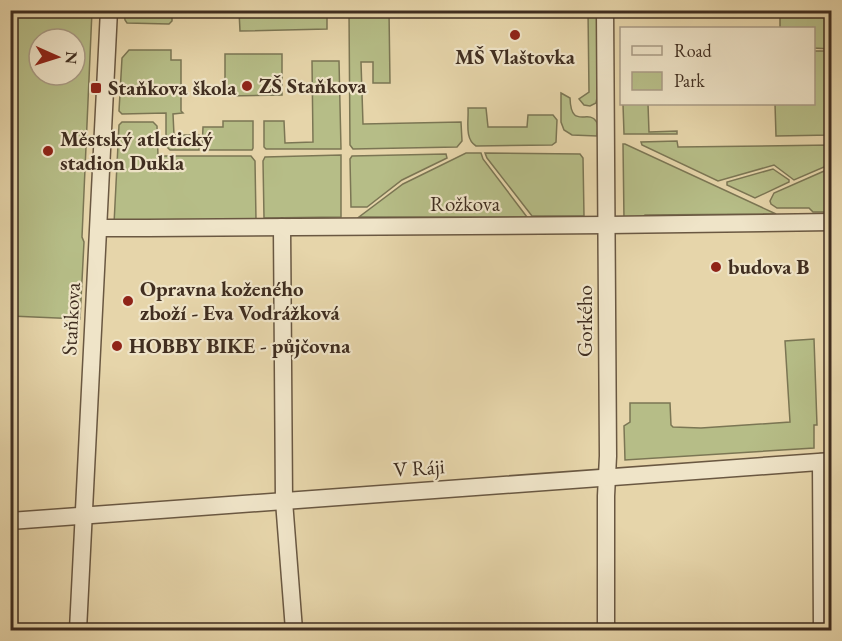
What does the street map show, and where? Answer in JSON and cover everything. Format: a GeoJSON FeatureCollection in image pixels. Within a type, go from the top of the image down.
{"type":"FeatureCollection","features":[{"type":"Feature","properties":{"kind":"street","name":"Staňkova"},"geometry":{"type":"LineString","coordinates":[[78,630],[109,10]]}},
{"type":"Feature","properties":{"kind":"street","name":"Gorkého"},"geometry":{"type":"LineString","coordinates":[[605,10],[608,434],[606,630]]}},
{"type":"Feature","properties":{"kind":"street","name":"Rožkova"},"geometry":{"type":"LineString","coordinates":[[99,228],[831,222]]}},
{"type":"Feature","properties":{"kind":"street"},"geometry":{"type":"LineString","coordinates":[[282,227],[285,501],[294,630]]}},
{"type":"Feature","properties":{"kind":"street"},"geometry":{"type":"LineString","coordinates":[[822,630],[826,461]]}},
{"type":"Feature","properties":{"kind":"street","name":"V Ráji"},"geometry":{"type":"LineString","coordinates":[[10,521],[826,461]]}},
{"type":"Feature","properties":{"kind":"green space","name":"Městský atletický stadion Dukla"},"geometry":{"type":"Polygon","coordinates":[[[10,11],[92,11],[80,319],[11,316],[10,11]]]}},
{"type":"Feature","properties":{"kind":"green space"},"geometry":{"type":"Polygon","coordinates":[[[124,11],[172,11],[172,21],[169,24],[127,23],[124,11]]]}},
{"type":"Feature","properties":{"kind":"green space"},"geometry":{"type":"Polygon","coordinates":[[[239,11],[327,11],[327,29],[240,31],[239,11]]]}},
{"type":"Feature","properties":{"kind":"green space"},"geometry":{"type":"Polygon","coordinates":[[[349,11],[389,11],[390,83],[373,83],[373,62],[361,62],[363,124],[461,122],[462,141],[457,147],[353,149],[350,145],[349,11]]]}},
{"type":"Feature","properties":{"kind":"green space"},"geometry":{"type":"Polygon","coordinates":[[[588,11],[597,11],[597,98],[596,103],[590,106],[584,105],[579,99],[589,92],[588,11]]]}},
{"type":"Feature","properties":{"kind":"green space"},"geometry":{"type":"Polygon","coordinates":[[[780,16],[831,17],[831,49],[815,48],[815,27],[780,27],[780,16]]]}},
{"type":"Feature","properties":{"kind":"green space"},"geometry":{"type":"Polygon","coordinates":[[[129,50],[171,50],[171,60],[181,60],[181,111],[183,113],[173,114],[174,135],[199,135],[199,150],[170,150],[166,146],[166,113],[122,114],[119,111],[122,58],[129,50]]]}},
{"type":"Feature","properties":{"kind":"green space"},"geometry":{"type":"Polygon","coordinates":[[[815,51],[831,51],[831,135],[776,136],[775,105],[815,105],[815,51]]]}},
{"type":"Feature","properties":{"kind":"green space"},"geometry":{"type":"Polygon","coordinates":[[[225,54],[282,54],[282,95],[225,96],[225,54]]]}},
{"type":"Feature","properties":{"kind":"green space"},"geometry":{"type":"Polygon","coordinates":[[[312,61],[339,61],[341,149],[266,149],[264,147],[264,121],[284,121],[285,143],[313,142],[312,61]]]}},
{"type":"Feature","properties":{"kind":"green space"},"geometry":{"type":"Polygon","coordinates":[[[561,93],[570,98],[573,113],[580,117],[593,118],[596,121],[597,136],[572,135],[564,130],[561,122],[561,93]]]}},
{"type":"Feature","properties":{"kind":"green space"},"geometry":{"type":"Polygon","coordinates":[[[623,105],[648,105],[649,132],[677,131],[677,134],[624,134],[623,105]]]}},
{"type":"Feature","properties":{"kind":"green space"},"geometry":{"type":"Polygon","coordinates":[[[468,108],[486,108],[488,127],[527,127],[528,115],[553,115],[557,120],[556,142],[552,145],[476,146],[468,134],[468,108]]]}},
{"type":"Feature","properties":{"kind":"green space"},"geometry":{"type":"Polygon","coordinates":[[[223,121],[253,121],[252,150],[202,150],[203,127],[223,127],[223,121]]]}},
{"type":"Feature","properties":{"kind":"green space"},"geometry":{"type":"Polygon","coordinates":[[[122,122],[153,122],[157,126],[158,156],[251,156],[255,161],[256,220],[139,220],[135,224],[114,224],[119,125],[122,122]]]}},
{"type":"Feature","properties":{"kind":"green space"},"geometry":{"type":"Polygon","coordinates":[[[677,141],[678,147],[831,145],[831,164],[794,180],[774,165],[718,181],[642,145],[641,142],[677,141]]]}},
{"type":"Feature","properties":{"kind":"green space"},"geometry":{"type":"Polygon","coordinates":[[[623,144],[776,214],[645,215],[644,220],[624,220],[623,144]]]}},
{"type":"Feature","properties":{"kind":"green space"},"geometry":{"type":"Polygon","coordinates":[[[466,153],[481,153],[483,159],[527,217],[359,217],[403,184],[466,153]]]}},
{"type":"Feature","properties":{"kind":"green space"},"geometry":{"type":"Polygon","coordinates":[[[485,153],[580,154],[583,158],[584,216],[532,216],[485,153]]]}},
{"type":"Feature","properties":{"kind":"green space"},"geometry":{"type":"Polygon","coordinates":[[[446,154],[447,158],[402,180],[367,207],[351,207],[350,159],[352,156],[446,154]]]}},
{"type":"Feature","properties":{"kind":"green space"},"geometry":{"type":"Polygon","coordinates":[[[341,155],[341,217],[264,218],[263,161],[265,157],[341,155]]]}},
{"type":"Feature","properties":{"kind":"green space"},"geometry":{"type":"Polygon","coordinates":[[[831,168],[831,212],[813,212],[809,208],[777,208],[771,204],[774,193],[831,168]]]}},
{"type":"Feature","properties":{"kind":"green space"},"geometry":{"type":"Polygon","coordinates":[[[773,169],[789,182],[755,198],[727,185],[727,182],[773,169]]]}},
{"type":"Feature","properties":{"kind":"green space"},"geometry":{"type":"Polygon","coordinates":[[[814,339],[817,425],[814,425],[814,448],[625,460],[624,426],[630,422],[630,403],[670,403],[673,427],[701,428],[790,422],[785,341],[814,339]]]}},
{"type":"Feature","properties":{"kind":"place","name":"MŠ Vlaštovka"},"geometry":{"type":"Point","coordinates":[515,35]}},
{"type":"Feature","properties":{"kind":"place","name":"ZŠ Staňkova"},"geometry":{"type":"Point","coordinates":[247,86]}},
{"type":"Feature","properties":{"kind":"place","name":"Staňkova škola"},"geometry":{"type":"Point","coordinates":[96,88]}},
{"type":"Feature","properties":{"kind":"place","name":"Městský atletický stadion Dukla"},"geometry":{"type":"Point","coordinates":[48,151]}},
{"type":"Feature","properties":{"kind":"place","name":"budova B"},"geometry":{"type":"Point","coordinates":[716,267]}},
{"type":"Feature","properties":{"kind":"place","name":"Opravna koženého zboží - Eva Vodrážková"},"geometry":{"type":"Point","coordinates":[128,301]}},
{"type":"Feature","properties":{"kind":"place","name":"HOBBY BIKE - půjčovna"},"geometry":{"type":"Point","coordinates":[117,346]}}]}
